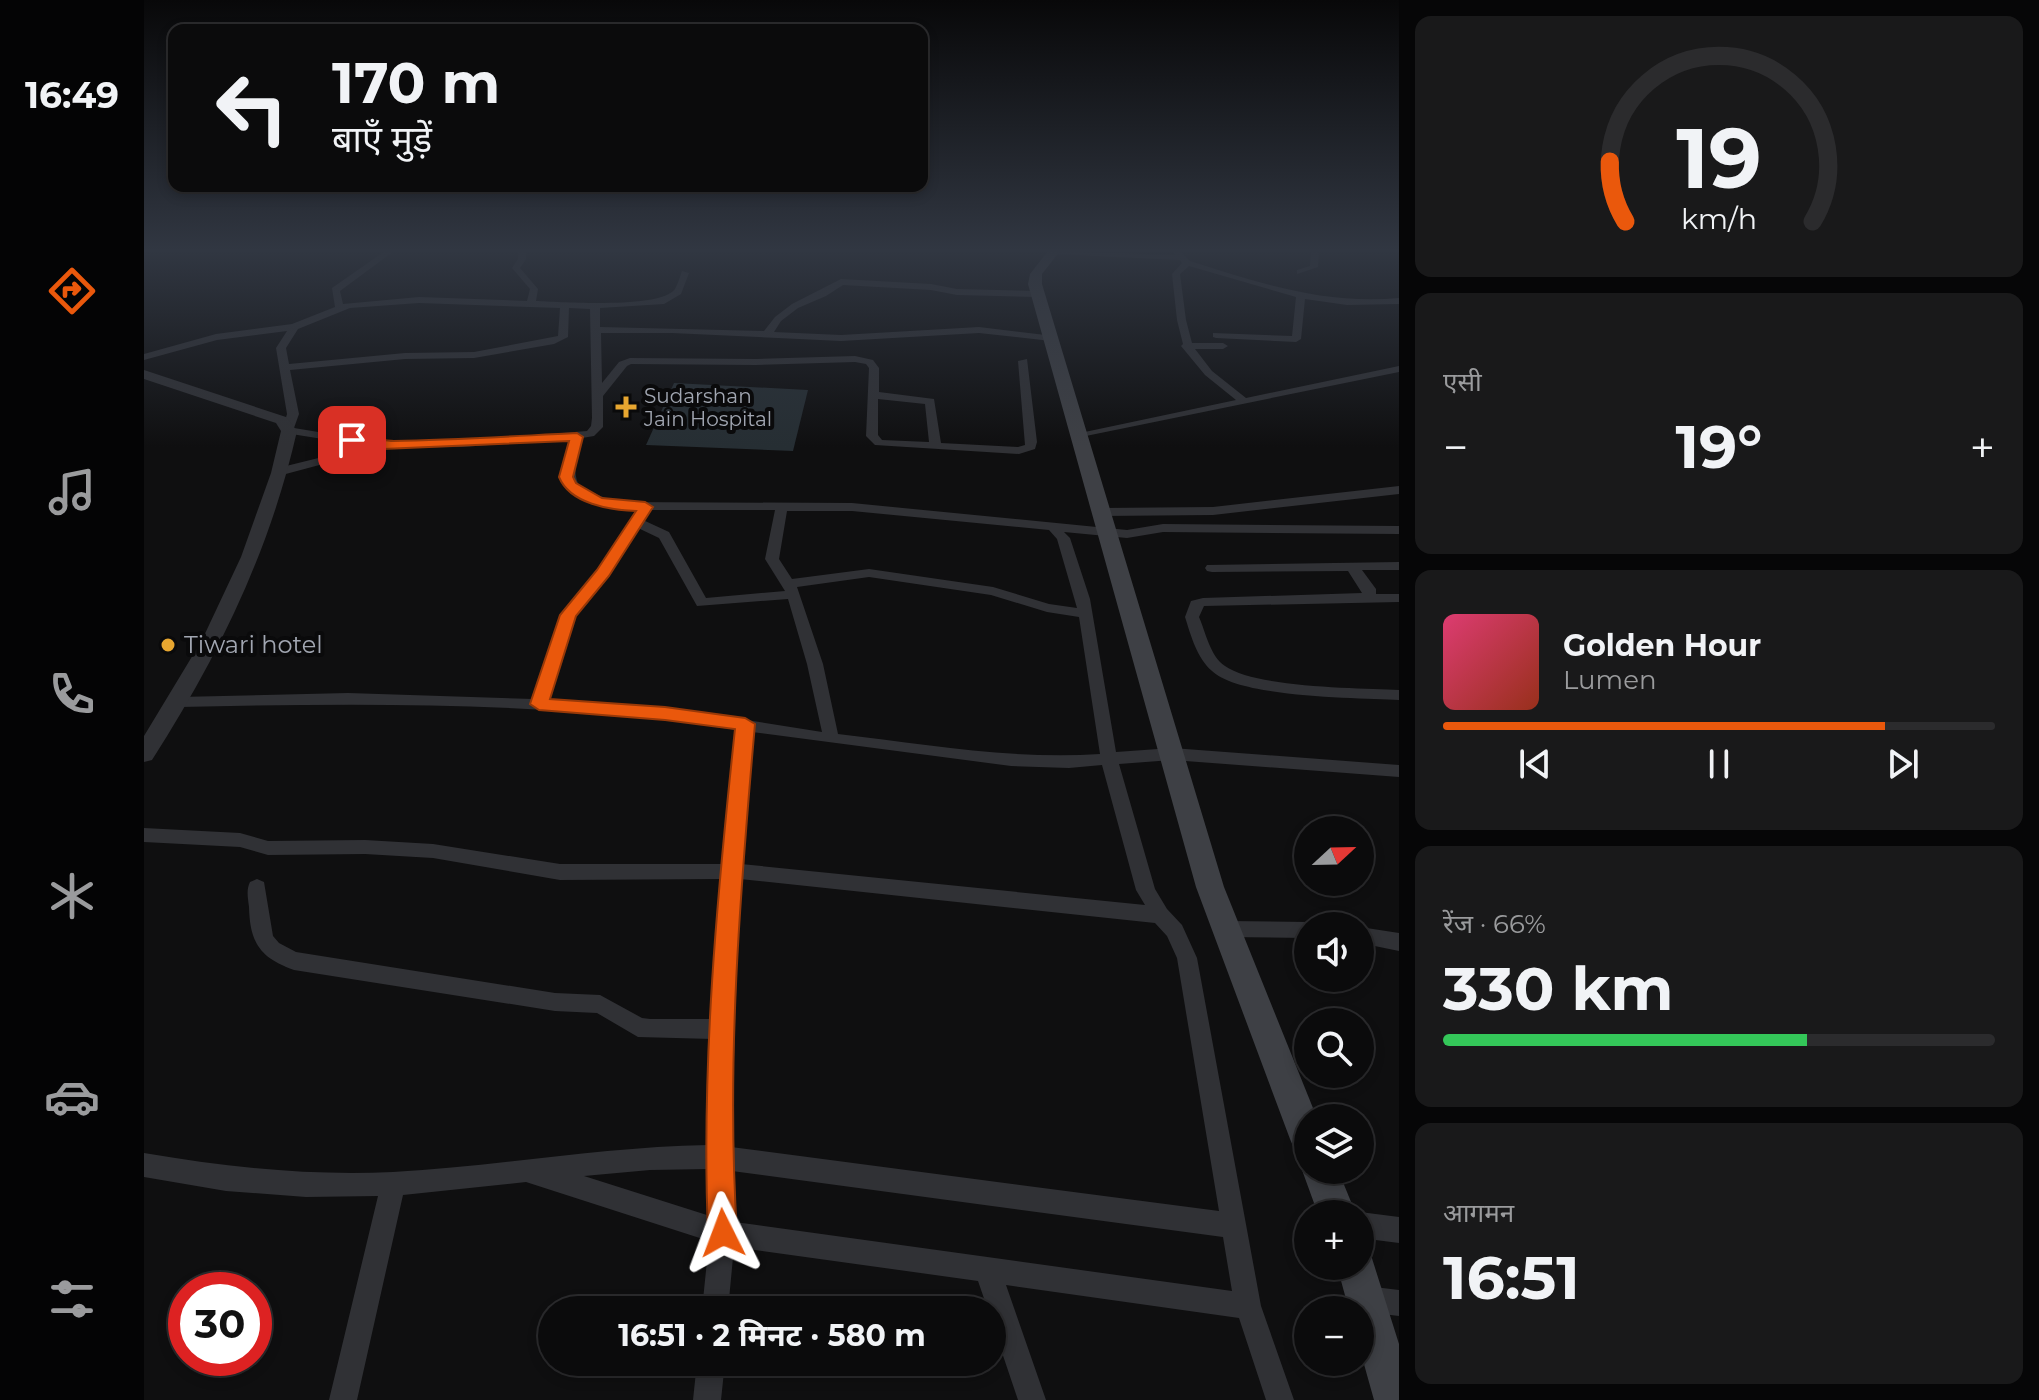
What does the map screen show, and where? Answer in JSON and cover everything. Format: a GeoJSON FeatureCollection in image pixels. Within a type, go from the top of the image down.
{"type":"FeatureCollection","features":[{"type":"Feature","properties":{"kind":"main road"},"geometry":{"type":"LineString","coordinates":[[1045,316],[1210,887],[1294,1104]]}},
{"type":"Feature","properties":{"kind":"main road"},"geometry":{"type":"LineString","coordinates":[[1374,1289],[1395,1400]]}},
{"type":"Feature","properties":{"kind":"street"},"geometry":{"type":"LineString","coordinates":[[144,357],[216,337],[294,327],[318,316]]}},
{"type":"Feature","properties":{"kind":"street"},"geometry":{"type":"LineString","coordinates":[[283,368],[405,356],[481,354],[554,341],[563,337],[565,316]]}},
{"type":"Feature","properties":{"kind":"street"},"geometry":{"type":"LineString","coordinates":[[144,377],[273,424],[288,433],[383,445],[577,437],[590,434],[597,427],[595,316]]}},
{"type":"Feature","properties":{"kind":"street"},"geometry":{"type":"LineString","coordinates":[[768,333],[781,316]]}},
{"type":"Feature","properties":{"kind":"street"},"geometry":{"type":"LineString","coordinates":[[1182,316],[1186,346],[1208,375],[1245,402]]}},
{"type":"Feature","properties":{"kind":"street"},"geometry":{"type":"LineString","coordinates":[[1216,335],[1296,339],[1299,316]]}},
{"type":"Feature","properties":{"kind":"street"},"geometry":{"type":"LineString","coordinates":[[144,754],[179,702],[255,549],[282,471],[293,414],[283,368],[282,343],[294,327]]}},
{"type":"Feature","properties":{"kind":"street"},"geometry":{"type":"LineString","coordinates":[[594,330],[768,333],[841,338],[979,330],[1051,338]]}},
{"type":"Feature","properties":{"kind":"street"},"geometry":{"type":"LineString","coordinates":[[1186,346],[1223,346]]}},
{"type":"Feature","properties":{"kind":"street"},"geometry":{"type":"LineString","coordinates":[[597,396],[623,364],[630,361],[756,362],[846,358],[872,365],[873,439],[886,445],[1019,451],[1031,447],[1023,361]]}},
{"type":"Feature","properties":{"kind":"street"},"geometry":{"type":"LineString","coordinates":[[1080,436],[1399,369]]}},
{"type":"Feature","properties":{"kind":"street"},"geometry":{"type":"LineString","coordinates":[[873,395],[930,401],[936,447]]}},
{"type":"Feature","properties":{"kind":"street"},"geometry":{"type":"LineString","coordinates":[[577,437],[566,477],[570,486],[597,501],[616,506],[852,507],[1053,527],[1399,490]]}},
{"type":"Feature","properties":{"kind":"street"},"geometry":{"type":"LineString","coordinates":[[282,471],[383,445]]}},
{"type":"Feature","properties":{"kind":"street"},"geometry":{"type":"LineString","coordinates":[[782,506],[772,559],[791,589],[819,670],[831,738]]}},
{"type":"Feature","properties":{"kind":"street"},"geometry":{"type":"LineString","coordinates":[[539,704],[568,615],[603,573],[645,507]]}},
{"type":"Feature","properties":{"kind":"street"},"geometry":{"type":"LineString","coordinates":[[636,522],[664,535],[702,603],[791,589],[841,575],[869,573],[993,591],[1047,608],[1085,613]]}},
{"type":"Feature","properties":{"kind":"street"},"geometry":{"type":"LineString","coordinates":[[1105,523],[1137,534],[1163,528],[1399,530]]}},
{"type":"Feature","properties":{"kind":"street"},"geometry":{"type":"LineString","coordinates":[[1053,527],[1063,538],[1085,613],[1109,759],[1146,890],[1160,915],[1175,931],[1187,958],[1248,1306],[1280,1400]]}},
{"type":"Feature","properties":{"kind":"street"},"geometry":{"type":"LineString","coordinates":[[1352,566],[1369,589],[1369,594],[1364,598]]}},
{"type":"Feature","properties":{"kind":"street"},"geometry":{"type":"LineString","coordinates":[[1212,568],[1399,566]]}},
{"type":"Feature","properties":{"kind":"street"},"geometry":{"type":"LineString","coordinates":[[1399,598],[1203,602],[1196,604],[1192,617],[1209,659],[1228,677],[1334,691],[1399,695]]}},
{"type":"Feature","properties":{"kind":"street"},"geometry":{"type":"LineString","coordinates":[[179,702],[348,698],[539,704],[665,713],[831,738],[1011,760],[1056,762],[1172,754],[1399,771]]}},
{"type":"Feature","properties":{"kind":"street"},"geometry":{"type":"LineString","coordinates":[[716,1296],[723,1233],[719,1157],[731,871],[745,724]]}},
{"type":"Feature","properties":{"kind":"street"},"geometry":{"type":"LineString","coordinates":[[144,835],[240,840],[268,848],[421,850],[560,872],[731,871],[1160,915]]}},
{"type":"Feature","properties":{"kind":"street"},"geometry":{"type":"LineString","coordinates":[[257,887],[266,946],[275,954],[294,961],[555,1002],[600,1004],[638,1027],[650,1029],[724,1029]]}},
{"type":"Feature","properties":{"kind":"street"},"geometry":{"type":"LineString","coordinates":[[1227,929],[1294,930]]}},
{"type":"Feature","properties":{"kind":"street"},"geometry":{"type":"LineString","coordinates":[[1374,938],[1399,942]]}},
{"type":"Feature","properties":{"kind":"street"},"geometry":{"type":"LineString","coordinates":[[144,1165],[226,1179],[306,1185],[393,1184],[650,1158],[719,1157],[1235,1226]]}},
{"type":"Feature","properties":{"kind":"street"},"geometry":{"type":"LineString","coordinates":[[526,1170],[723,1233],[1248,1306]]}},
{"type":"Feature","properties":{"kind":"street"},"geometry":{"type":"LineString","coordinates":[[343,1400],[393,1184]]}},
{"type":"Feature","properties":{"kind":"street"},"geometry":{"type":"LineString","coordinates":[[1374,1227],[1399,1230]]}},
{"type":"Feature","properties":{"kind":"street"},"geometry":{"type":"LineString","coordinates":[[987,1269],[1032,1400]]}},
{"type":"Feature","properties":{"kind":"street"},"geometry":{"type":"LineString","coordinates":[[707,1400],[710,1376]]}},
{"type":"Feature","properties":{"kind":"shaded area"},"geometry":{"type":"Polygon","coordinates":[[[674,383],[808,390],[793,451],[646,445],[674,383]]]}},
{"type":"Feature","properties":{"kind":"place","name":"Sudarshan Jain Hospital"},"geometry":{"type":"Point","coordinates":[626,407]}},
{"type":"Feature","properties":{"kind":"place","name":"Tiwari hotel"},"geometry":{"type":"Point","coordinates":[168,645]}},
{"type":"Feature","properties":{"kind":"route"},"geometry":{"type":"LineString","coordinates":[[352,440],[383,445],[577,437],[566,477],[570,486],[597,501],[616,506],[645,507],[603,573],[574,606],[563,624],[539,704],[665,713],[745,724],[731,871],[719,1157],[723,1233]]}}]}
